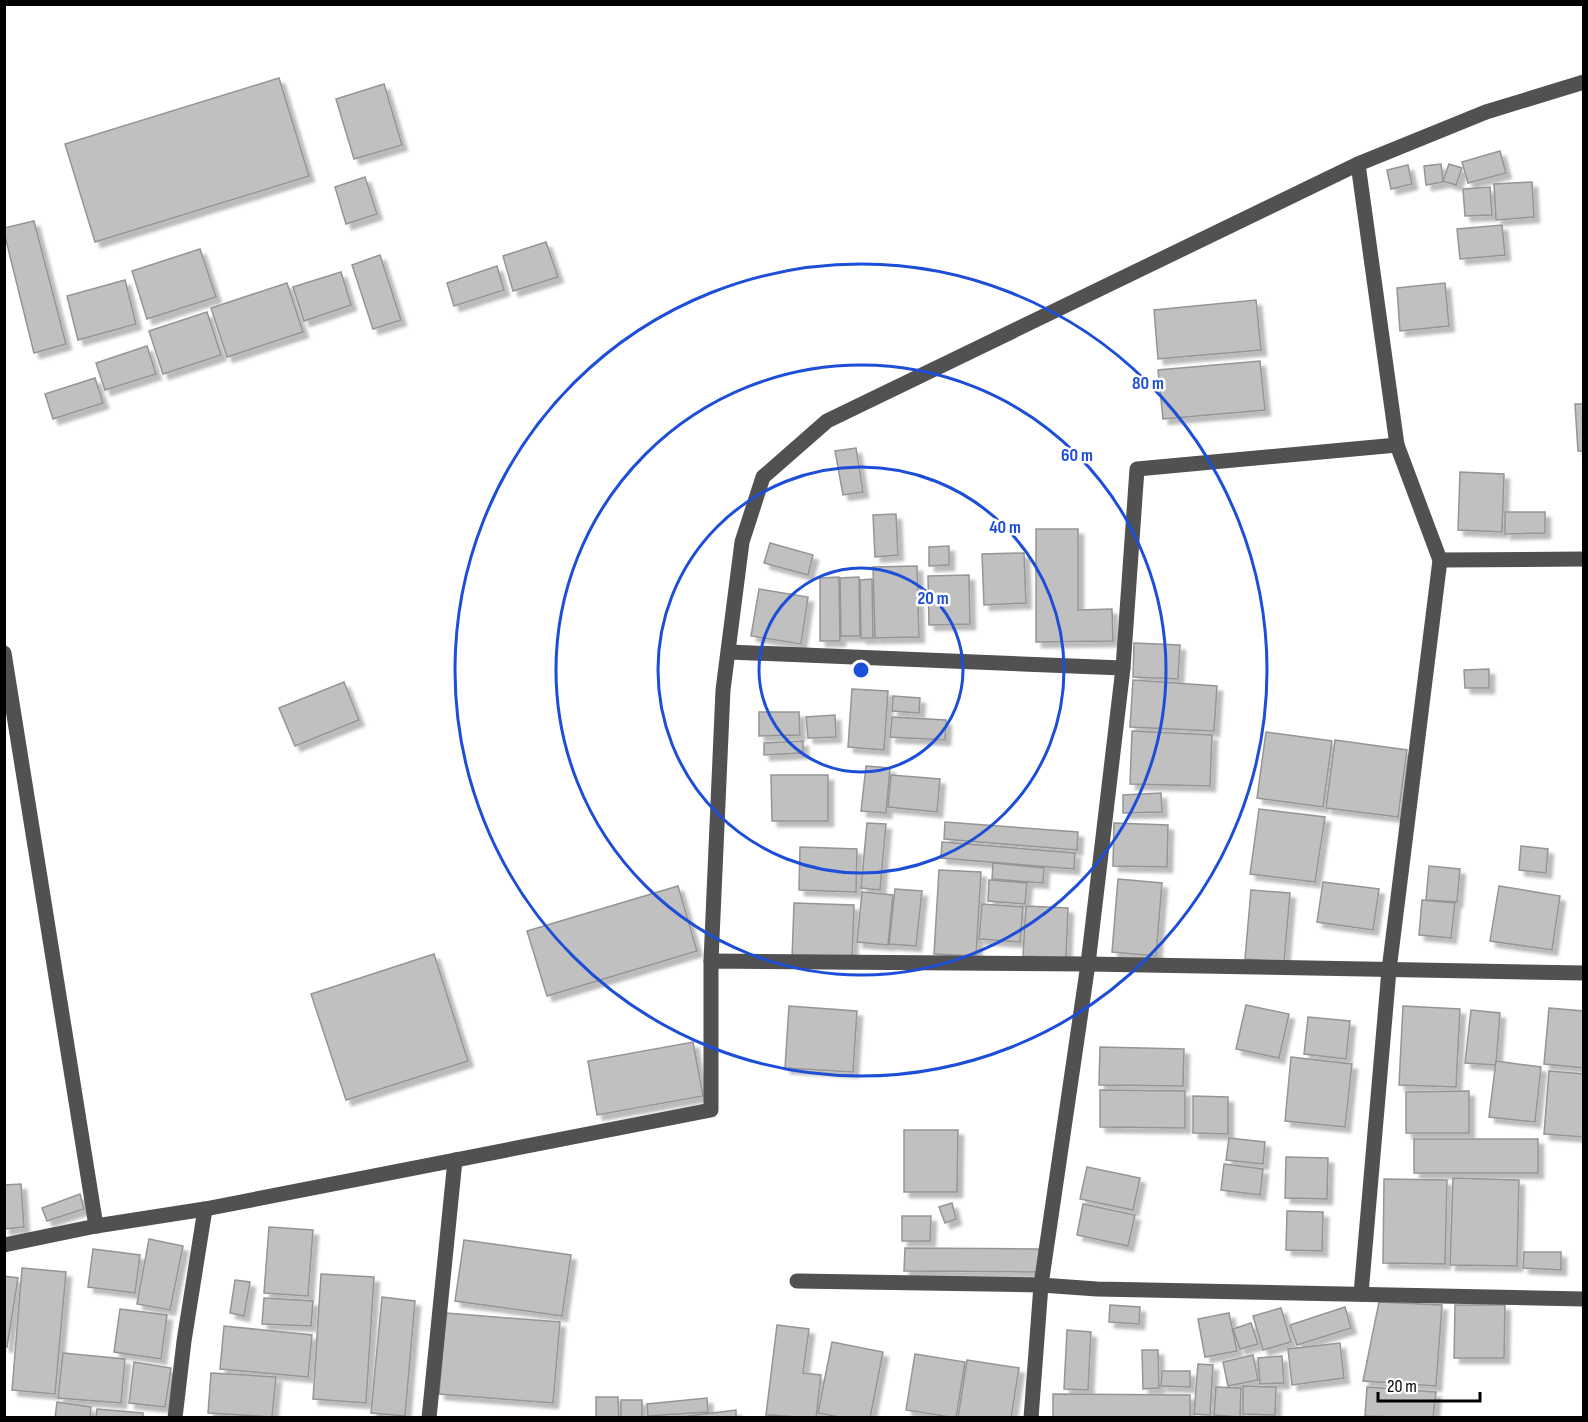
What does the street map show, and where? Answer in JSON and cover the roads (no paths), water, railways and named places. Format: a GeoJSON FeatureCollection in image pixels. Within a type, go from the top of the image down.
{"type":"FeatureCollection","features":[{"type":"Feature","properties":{"kind":"street"},"geometry":{"type":"LineString","coordinates":[[4,1245],[96,1226],[205,1209],[711,1110],[711,961],[723,690],[742,542],[763,477],[827,422],[1358,164],[1486,112],[1584,82]]}},
{"type":"Feature","properties":{"kind":"street"},"geometry":{"type":"LineString","coordinates":[[1358,164],[1396,445],[1440,560],[1389,970],[1361,1294]]}},
{"type":"Feature","properties":{"kind":"street"},"geometry":{"type":"LineString","coordinates":[[1031,1418],[1041,1285],[1088,964],[1124,669],[1137,470],[1396,445]]}},
{"type":"Feature","properties":{"kind":"street"},"geometry":{"type":"LineString","coordinates":[[1440,560],[1584,559]]}},
{"type":"Feature","properties":{"kind":"street"},"geometry":{"type":"LineString","coordinates":[[729,652],[1124,669]]}},
{"type":"Feature","properties":{"kind":"street"},"geometry":{"type":"LineString","coordinates":[[4,653],[10,728],[96,1226]]}},
{"type":"Feature","properties":{"kind":"street"},"geometry":{"type":"LineString","coordinates":[[711,961],[1088,964],[1584,973]]}},
{"type":"Feature","properties":{"kind":"street"},"geometry":{"type":"LineString","coordinates":[[429,1418],[455,1160]]}},
{"type":"Feature","properties":{"kind":"street"},"geometry":{"type":"LineString","coordinates":[[175,1418],[184,1341],[205,1209]]}},
{"type":"Feature","properties":{"kind":"street"},"geometry":{"type":"LineString","coordinates":[[797,1281],[1584,1299]]}}]}
